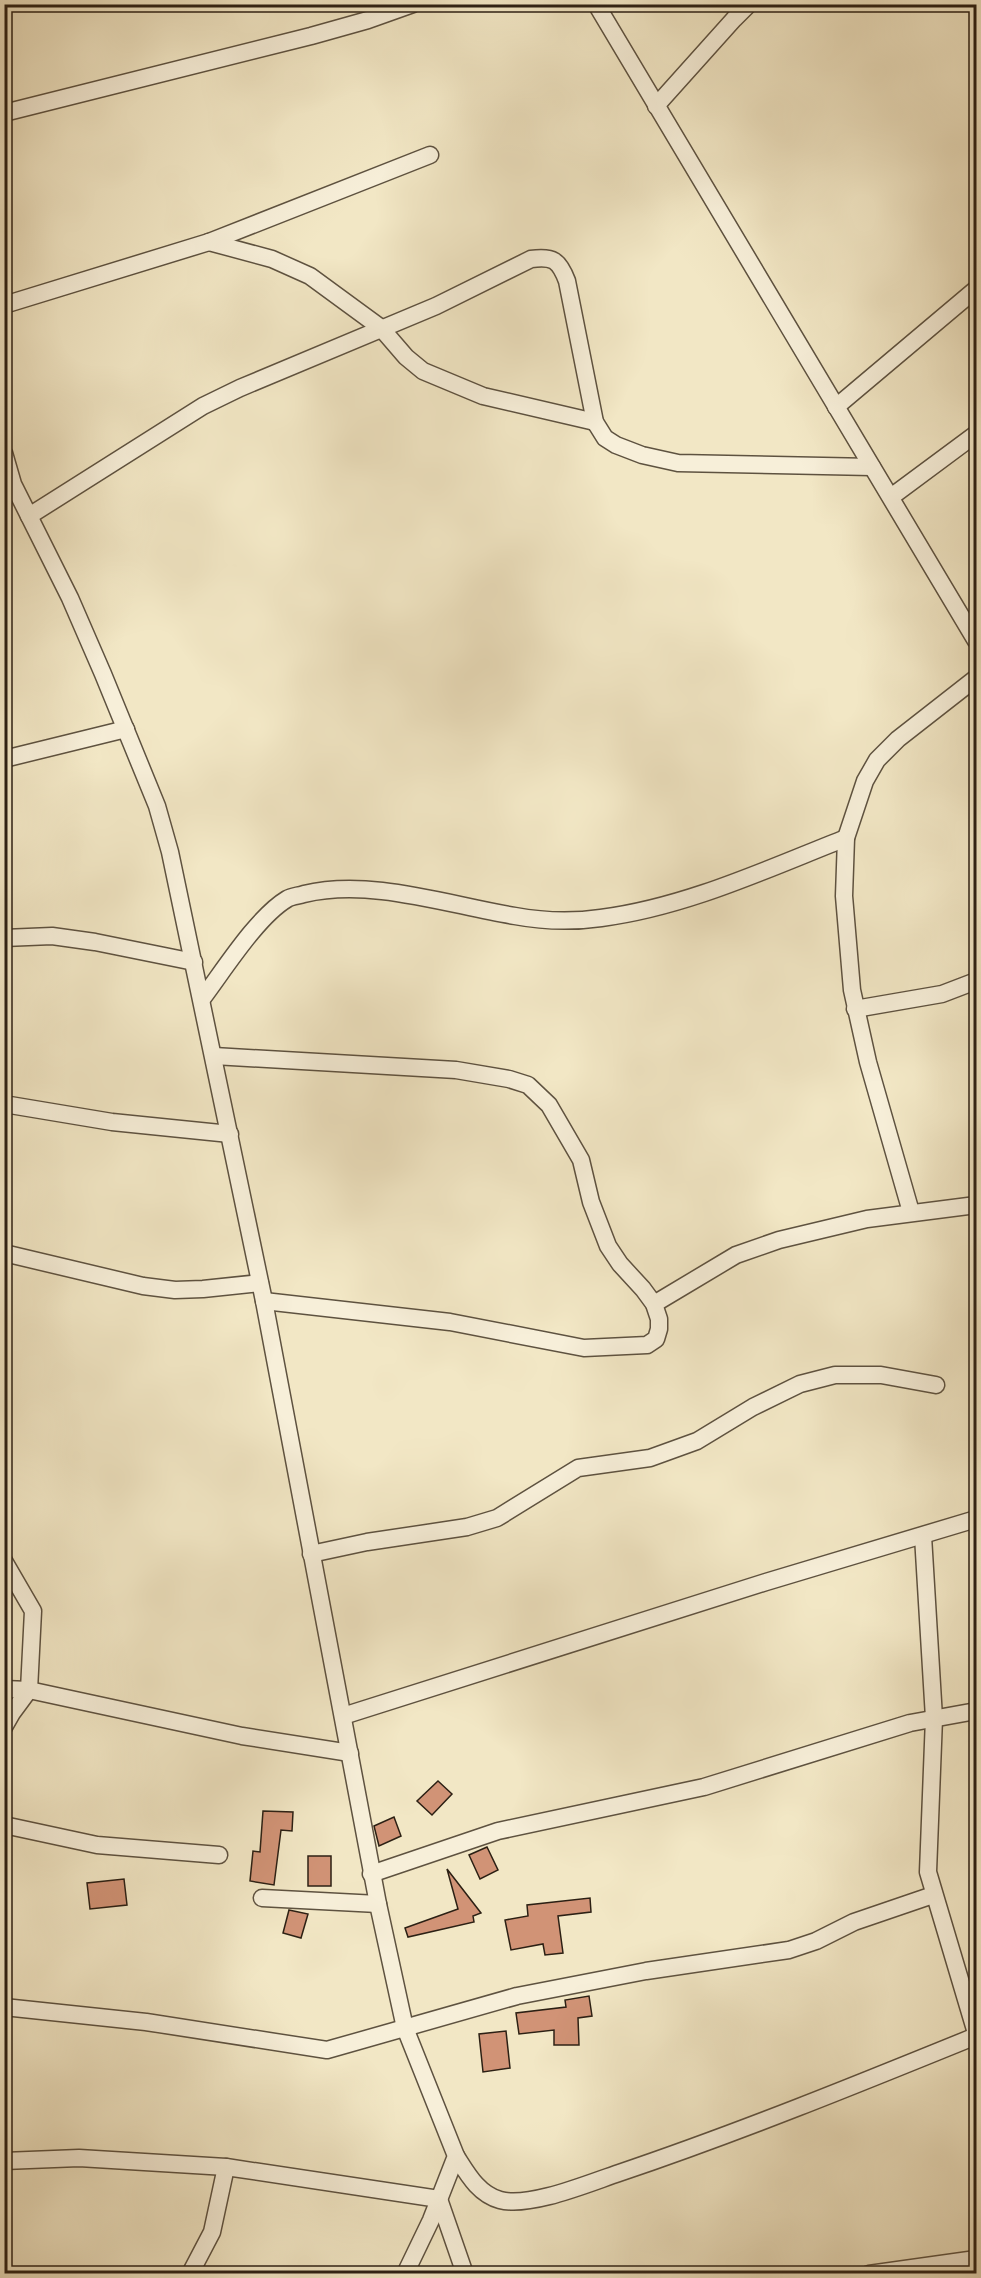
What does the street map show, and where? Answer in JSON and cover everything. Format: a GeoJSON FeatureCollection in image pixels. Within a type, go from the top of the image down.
{"type":"FeatureCollection","features":[{"type":"Feature","properties":{"kind":"street"},"geometry":{"type":"LineString","coordinates":[[4,113],[311,36],[413,4]]}},
{"type":"Feature","properties":{"kind":"street"},"geometry":{"type":"LineString","coordinates":[[596,4],[976,640]]}},
{"type":"Feature","properties":{"kind":"street"},"geometry":{"type":"LineString","coordinates":[[656,106],[750,4]]}},
{"type":"Feature","properties":{"kind":"street"},"geometry":{"type":"LineString","coordinates":[[4,305],[208,242],[430,155]]}},
{"type":"Feature","properties":{"kind":"street"},"geometry":{"type":"LineString","coordinates":[[208,242],[292,267],[310,276],[381,328],[406,357],[423,371],[444,381],[483,396],[595,422]]}},
{"type":"Feature","properties":{"kind":"street"},"geometry":{"type":"LineString","coordinates":[[29,516],[204,406],[240,388],[436,306],[531,259],[553,259],[561,267],[567,281],[595,422],[605,438],[616,445],[642,455],[678,463],[872,467]]}},
{"type":"Feature","properties":{"kind":"street"},"geometry":{"type":"LineString","coordinates":[[836,407],[976,289]]}},
{"type":"Feature","properties":{"kind":"street"},"geometry":{"type":"LineString","coordinates":[[891,497],[976,434]]}},
{"type":"Feature","properties":{"kind":"street"},"geometry":{"type":"LineString","coordinates":[[4,453],[9,482],[29,516],[70,598],[126,729],[157,806],[170,852],[264,1302],[371,1874],[405,2028],[456,2156],[474,2184],[486,2194],[500,2200],[522,2201],[553,2195],[705,2144],[976,2035],[928,1872],[934,1718],[923,1536]]}},
{"type":"Feature","properties":{"kind":"street"},"geometry":{"type":"LineString","coordinates":[[911,1212],[855,1009],[847,957],[844,896],[846,838],[864,781],[878,760],[898,739],[976,678]]}},
{"type":"Feature","properties":{"kind":"street"},"geometry":{"type":"LineString","coordinates":[[4,759],[126,729]]}},
{"type":"Feature","properties":{"kind":"street"},"geometry":{"type":"LineString","coordinates":[[202,999],[267,914],[288,898],[314,892],[350,889],[410,896],[517,917],[557,920],[600,918],[652,909],[698,895],[846,838]]}},
{"type":"Feature","properties":{"kind":"street"},"geometry":{"type":"LineString","coordinates":[[4,938],[52,936],[95,942],[194,962]]}},
{"type":"Feature","properties":{"kind":"street"},"geometry":{"type":"LineString","coordinates":[[855,1009],[942,994],[976,981]]}},
{"type":"Feature","properties":{"kind":"street"},"geometry":{"type":"LineString","coordinates":[[213,1056],[456,1070],[509,1079],[528,1085],[549,1105],[581,1160],[591,1202],[608,1246],[654,1304],[659,1319],[659,1329],[656,1339],[647,1345],[584,1348],[450,1322],[264,1302]]}},
{"type":"Feature","properties":{"kind":"street"},"geometry":{"type":"LineString","coordinates":[[4,1104],[112,1122],[230,1134]]}},
{"type":"Feature","properties":{"kind":"street"},"geometry":{"type":"LineString","coordinates":[[654,1304],[736,1255],[755,1248],[867,1219],[976,1205]]}},
{"type":"Feature","properties":{"kind":"street"},"geometry":{"type":"LineString","coordinates":[[4,1253],[143,1286],[175,1290],[260,1283]]}},
{"type":"Feature","properties":{"kind":"street"},"geometry":{"type":"LineString","coordinates":[[311,1554],[367,1542],[467,1527],[497,1518],[578,1468],[650,1458],[697,1441],[753,1407],[800,1384],[835,1375],[881,1375],[936,1385]]}},
{"type":"Feature","properties":{"kind":"street"},"geometry":{"type":"LineString","coordinates":[[343,1716],[766,1582],[976,1519]]}},
{"type":"Feature","properties":{"kind":"street"},"geometry":{"type":"LineString","coordinates":[[4,1561],[33,1611],[29,1689],[4,1727]]}},
{"type":"Feature","properties":{"kind":"street"},"geometry":{"type":"LineString","coordinates":[[4,1689],[29,1689],[242,1736],[350,1753]]}},
{"type":"Feature","properties":{"kind":"street"},"geometry":{"type":"LineString","coordinates":[[371,1874],[498,1831],[704,1787],[891,1729],[934,1718],[976,1712]]}},
{"type":"Feature","properties":{"kind":"street"},"geometry":{"type":"LineString","coordinates":[[4,1825],[97,1845],[219,1856]]}},
{"type":"Feature","properties":{"kind":"street"},"geometry":{"type":"LineString","coordinates":[[4,2007],[146,2022],[327,2050],[517,1996],[656,1969],[789,1950],[816,1941],[854,1922],[933,1895]]}},
{"type":"Feature","properties":{"kind":"street"},"geometry":{"type":"LineString","coordinates":[[262,1898],[378,1904]]}},
{"type":"Feature","properties":{"kind":"street"},"geometry":{"type":"LineString","coordinates":[[405,2274],[456,2156]]}},
{"type":"Feature","properties":{"kind":"street"},"geometry":{"type":"LineString","coordinates":[[4,2161],[79,2158],[226,2167],[439,2199]]}},
{"type":"Feature","properties":{"kind":"street"},"geometry":{"type":"LineString","coordinates":[[190,2274],[212,2232],[226,2167]]}},
{"type":"Feature","properties":{"kind":"street"},"geometry":{"type":"LineString","coordinates":[[439,2199],[465,2274]]}},
{"type":"Feature","properties":{"kind":"street"},"geometry":{"type":"LineString","coordinates":[[869,2274],[976,2259]]}},
{"type":"Feature","properties":{"kind":"building"},"geometry":{"type":"Polygon","coordinates":[[[438,1781],[452,1794],[432,1815],[417,1801],[438,1781]]]}},
{"type":"Feature","properties":{"kind":"building"},"geometry":{"type":"Polygon","coordinates":[[[263,1811],[293,1812],[292,1831],[281,1830],[274,1885],[250,1881],[253,1851],[260,1852],[263,1811]]]}},
{"type":"Feature","properties":{"kind":"building"},"geometry":{"type":"Polygon","coordinates":[[[394,1817],[401,1836],[379,1846],[374,1826],[394,1817]]]}},
{"type":"Feature","properties":{"kind":"building"},"geometry":{"type":"Polygon","coordinates":[[[487,1847],[498,1870],[480,1879],[469,1855],[487,1847]]]}},
{"type":"Feature","properties":{"kind":"building"},"geometry":{"type":"Polygon","coordinates":[[[308,1856],[331,1856],[331,1886],[308,1886],[308,1856]]]}},
{"type":"Feature","properties":{"kind":"building"},"geometry":{"type":"Polygon","coordinates":[[[447,1869],[481,1913],[473,1916],[474,1922],[408,1937],[405,1928],[458,1909],[447,1869]]]}},
{"type":"Feature","properties":{"kind":"building"},"geometry":{"type":"Polygon","coordinates":[[[124,1879],[127,1905],[90,1909],[87,1883],[124,1879]]]}},
{"type":"Feature","properties":{"kind":"building"},"geometry":{"type":"Polygon","coordinates":[[[590,1898],[591,1912],[558,1916],[563,1953],[545,1955],[543,1944],[511,1950],[505,1920],[528,1916],[527,1905],[590,1898]]]}},
{"type":"Feature","properties":{"kind":"building"},"geometry":{"type":"Polygon","coordinates":[[[289,1910],[308,1914],[301,1938],[283,1933],[289,1910]]]}},
{"type":"Feature","properties":{"kind":"building"},"geometry":{"type":"Polygon","coordinates":[[[589,1996],[592,2016],[578,2018],[579,2045],[554,2045],[554,2030],[519,2034],[516,2013],[566,2007],[565,2000],[589,1996]]]}},
{"type":"Feature","properties":{"kind":"building"},"geometry":{"type":"Polygon","coordinates":[[[506,2031],[510,2068],[483,2072],[479,2034],[506,2031]]]}}]}
